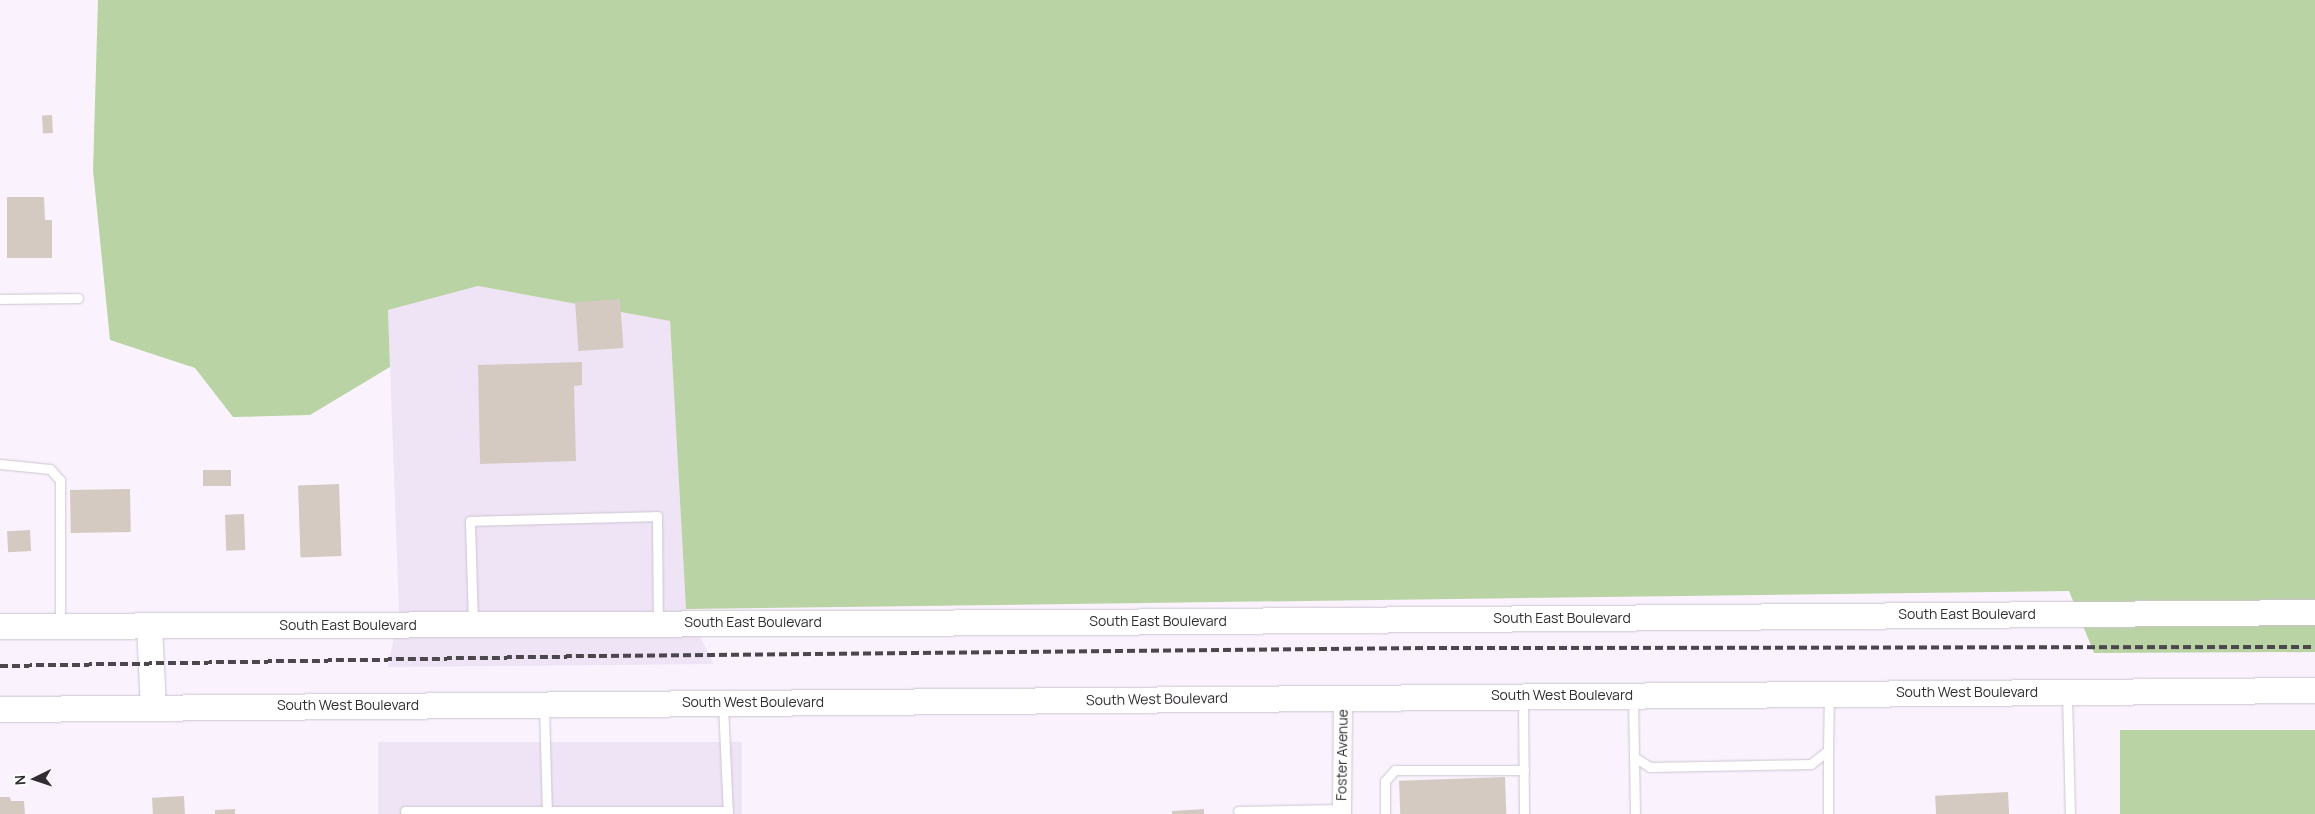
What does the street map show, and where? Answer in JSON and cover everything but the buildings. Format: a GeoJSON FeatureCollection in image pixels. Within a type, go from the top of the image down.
{"type":"FeatureCollection","features":[{"type":"Feature","properties":{"kind":"main road","name":"South East Boulevard"},"geometry":{"type":"LineString","coordinates":[[0,626],[1087,622],[2315,612]]}},
{"type":"Feature","properties":{"kind":"main road"},"geometry":{"type":"LineString","coordinates":[[149,626],[153,707]]}},
{"type":"Feature","properties":{"kind":"main road","name":"South West Boulevard"},"geometry":{"type":"LineString","coordinates":[[0,709],[2315,690]]}},
{"type":"Feature","properties":{"kind":"street","name":"Foster Avenue"},"geometry":{"type":"LineString","coordinates":[[1342,812],[1343,697]]}},
{"type":"Feature","properties":{"kind":"lane"},"geometry":{"type":"LineString","coordinates":[[0,299],[78,298]]}},
{"type":"Feature","properties":{"kind":"lane"},"geometry":{"type":"LineString","coordinates":[[0,464],[22,464],[50,468],[60,480],[60,626]]}},
{"type":"Feature","properties":{"kind":"lane"},"geometry":{"type":"LineString","coordinates":[[473,624],[470,520],[657,516],[658,623]]}},
{"type":"Feature","properties":{"kind":"lane"},"geometry":{"type":"LineString","coordinates":[[2067,691],[2070,814]]}},
{"type":"Feature","properties":{"kind":"lane"},"geometry":{"type":"LineString","coordinates":[[1828,814],[1829,693]]}},
{"type":"Feature","properties":{"kind":"lane"},"geometry":{"type":"LineString","coordinates":[[1633,695],[1635,814]]}},
{"type":"Feature","properties":{"kind":"lane"},"geometry":{"type":"LineString","coordinates":[[1523,696],[1524,814]]}},
{"type":"Feature","properties":{"kind":"lane"},"geometry":{"type":"LineString","coordinates":[[404,811],[728,813],[723,702]]}},
{"type":"Feature","properties":{"kind":"lane"},"geometry":{"type":"LineString","coordinates":[[544,704],[547,812]]}},
{"type":"Feature","properties":{"kind":"lane"},"geometry":{"type":"LineString","coordinates":[[1634,757],[1650,767],[1811,764],[1828,750]]}},
{"type":"Feature","properties":{"kind":"lane"},"geometry":{"type":"LineString","coordinates":[[1386,814],[1385,781],[1395,770],[1524,770]]}},
{"type":"Feature","properties":{"kind":"lane"},"geometry":{"type":"LineString","coordinates":[[1238,810],[1342,812]]}},
{"type":"Feature","properties":{"kind":"shaded area"},"geometry":{"type":"Polygon","coordinates":[[[478,286],[670,321],[686,609],[714,664],[388,667],[399,612],[388,310],[478,286]]]}},
{"type":"Feature","properties":{"kind":"shaded area"},"geometry":{"type":"Polygon","coordinates":[[[378,742],[742,742],[742,814],[378,814],[378,742]]]}},
{"type":"Feature","properties":{"kind":"green space"},"geometry":{"type":"Polygon","coordinates":[[[98,0],[2315,0],[2315,652],[2094,653],[2069,591],[686,609],[670,321],[478,286],[388,310],[390,367],[310,415],[233,417],[195,368],[110,340],[93,170],[98,0]]]}},
{"type":"Feature","properties":{"kind":"green space"},"geometry":{"type":"Polygon","coordinates":[[[2120,730],[2315,730],[2315,814],[2120,814],[2120,730]]]}},
{"type":"Feature","properties":{"kind":"railway"},"geometry":{"type":"LineString","coordinates":[[0,666],[599,656],[1427,648],[2315,647]]}}]}
